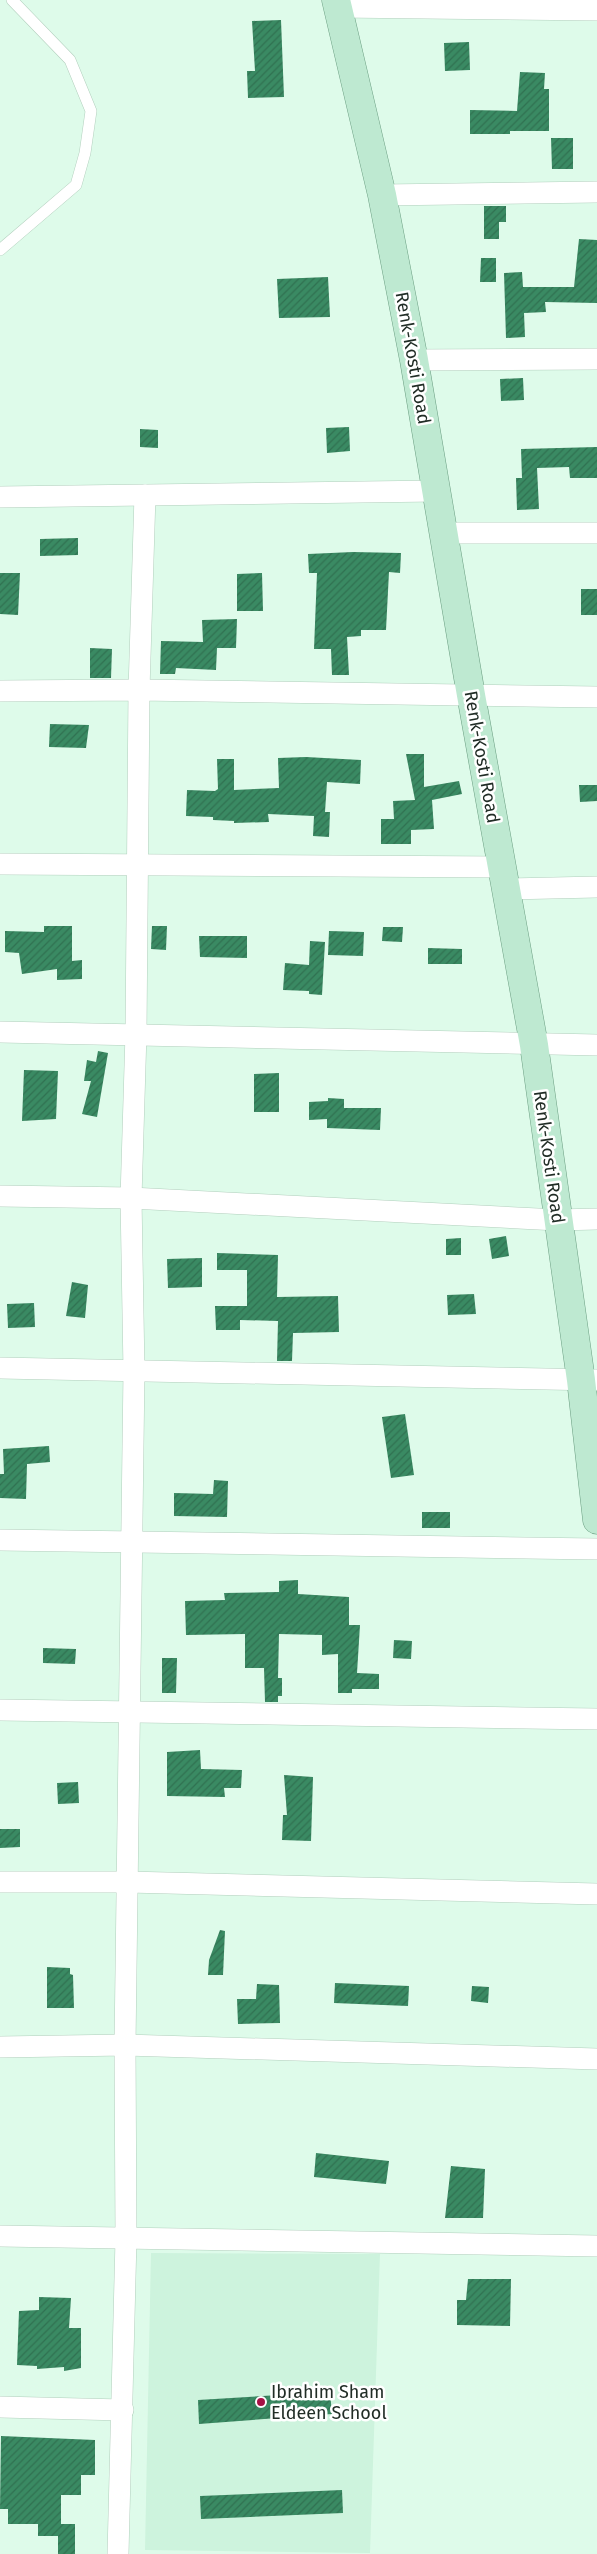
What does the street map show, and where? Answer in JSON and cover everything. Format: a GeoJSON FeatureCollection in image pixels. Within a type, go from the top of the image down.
{"type":"FeatureCollection","features":[{"type":"Feature","properties":{"kind":"main road","name":"Renk-Kosti Road"},"geometry":{"type":"LineString","coordinates":[[337,4],[382,195],[414,360],[471,696],[534,1045],[558,1220],[589,1380],[597,1520]]}},
{"type":"Feature","properties":{"kind":"street"},"geometry":{"type":"LineString","coordinates":[[337,4],[597,10]]}},
{"type":"Feature","properties":{"kind":"street"},"geometry":{"type":"LineString","coordinates":[[382,195],[597,192]]}},
{"type":"Feature","properties":{"kind":"street"},"geometry":{"type":"LineString","coordinates":[[414,360],[597,359]]}},
{"type":"Feature","properties":{"kind":"street"},"geometry":{"type":"LineString","coordinates":[[0,497],[436,491]]}},
{"type":"Feature","properties":{"kind":"street"},"geometry":{"type":"LineString","coordinates":[[118,2554],[126,2239],[125,2044],[131,1713],[134,1371],[131,1198],[136,1033],[139,690],[145,494]]}},
{"type":"Feature","properties":{"kind":"street"},"geometry":{"type":"LineString","coordinates":[[444,533],[597,533]]}},
{"type":"Feature","properties":{"kind":"street"},"geometry":{"type":"LineString","coordinates":[[0,691],[139,690],[597,697]]}},
{"type":"Feature","properties":{"kind":"street"},"geometry":{"type":"LineString","coordinates":[[0,864],[136,866],[504,878],[597,887]]}},
{"type":"Feature","properties":{"kind":"street"},"geometry":{"type":"LineString","coordinates":[[0,1032],[136,1033],[534,1045],[597,1045]]}},
{"type":"Feature","properties":{"kind":"street"},"geometry":{"type":"LineString","coordinates":[[0,1196],[131,1198],[558,1220],[597,1219]]}},
{"type":"Feature","properties":{"kind":"street"},"geometry":{"type":"LineString","coordinates":[[0,1368],[589,1380]]}},
{"type":"Feature","properties":{"kind":"street"},"geometry":{"type":"LineString","coordinates":[[0,1540],[597,1549]]}},
{"type":"Feature","properties":{"kind":"street"},"geometry":{"type":"LineString","coordinates":[[0,1710],[597,1719]]}},
{"type":"Feature","properties":{"kind":"street"},"geometry":{"type":"LineString","coordinates":[[0,1882],[128,1882],[597,1894]]}},
{"type":"Feature","properties":{"kind":"street"},"geometry":{"type":"LineString","coordinates":[[0,2047],[125,2044],[597,2059]]}},
{"type":"Feature","properties":{"kind":"street"},"geometry":{"type":"LineString","coordinates":[[0,2236],[597,2246]]}},
{"type":"Feature","properties":{"kind":"street"},"geometry":{"type":"LineString","coordinates":[[0,2407],[123,2410]]}},
{"type":"Feature","properties":{"kind":"lane"},"geometry":{"type":"LineString","coordinates":[[0,250],[76,185],[85,154],[91,110],[70,60],[12,0]]}},
{"type":"Feature","properties":{"kind":"shaded area","name":"Ibrahim Sham Eldeen School"},"geometry":{"type":"Polygon","coordinates":[[[151,2253],[380,2254],[370,2553],[145,2550],[151,2253]]]}},
{"type":"Feature","properties":{"kind":"building"},"geometry":{"type":"Polygon","coordinates":[[[281,20],[284,97],[248,98],[247,71],[255,71],[252,21],[281,20]]]}},
{"type":"Feature","properties":{"kind":"building"},"geometry":{"type":"Polygon","coordinates":[[[469,42],[470,70],[445,71],[444,43],[469,42]]]}},
{"type":"Feature","properties":{"kind":"building"},"geometry":{"type":"Polygon","coordinates":[[[520,72],[545,73],[544,89],[549,89],[549,131],[510,131],[510,134],[470,134],[470,110],[517,111],[520,72]]]}},
{"type":"Feature","properties":{"kind":"building"},"geometry":{"type":"Polygon","coordinates":[[[551,138],[573,138],[573,169],[552,169],[551,138]]]}},
{"type":"Feature","properties":{"kind":"building"},"geometry":{"type":"Polygon","coordinates":[[[484,206],[506,206],[506,222],[499,222],[499,239],[484,239],[484,206]]]}},
{"type":"Feature","properties":{"kind":"building"},"geometry":{"type":"Polygon","coordinates":[[[579,239],[597,240],[597,303],[545,302],[546,312],[524,313],[525,337],[506,338],[504,273],[522,272],[523,287],[574,287],[579,239]]]}},
{"type":"Feature","properties":{"kind":"building"},"geometry":{"type":"Polygon","coordinates":[[[481,258],[496,258],[496,282],[480,282],[481,258]]]}},
{"type":"Feature","properties":{"kind":"building"},"geometry":{"type":"Polygon","coordinates":[[[328,277],[330,317],[279,318],[277,279],[328,277]]]}},
{"type":"Feature","properties":{"kind":"building"},"geometry":{"type":"Polygon","coordinates":[[[523,378],[524,400],[501,401],[500,379],[523,378]]]}},
{"type":"Feature","properties":{"kind":"building"},"geometry":{"type":"Polygon","coordinates":[[[349,427],[350,451],[327,453],[326,428],[349,427]]]}},
{"type":"Feature","properties":{"kind":"building"},"geometry":{"type":"Polygon","coordinates":[[[140,429],[158,430],[158,448],[140,447],[140,429]]]}},
{"type":"Feature","properties":{"kind":"building"},"geometry":{"type":"Polygon","coordinates":[[[597,447],[597,478],[570,478],[569,467],[537,468],[539,509],[517,510],[516,478],[522,478],[521,449],[597,447]]]}},
{"type":"Feature","properties":{"kind":"building"},"geometry":{"type":"Polygon","coordinates":[[[78,538],[78,555],[40,556],[40,539],[78,538]]]}},
{"type":"Feature","properties":{"kind":"building"},"geometry":{"type":"Polygon","coordinates":[[[353,552],[401,553],[400,573],[389,572],[386,630],[361,630],[361,636],[347,637],[349,675],[332,675],[331,649],[314,649],[317,573],[309,573],[308,554],[353,552]]]}},
{"type":"Feature","properties":{"kind":"building"},"geometry":{"type":"Polygon","coordinates":[[[0,573],[20,573],[18,615],[0,614],[0,573]]]}},
{"type":"Feature","properties":{"kind":"building"},"geometry":{"type":"Polygon","coordinates":[[[262,573],[263,611],[237,611],[237,574],[262,573]]]}},
{"type":"Feature","properties":{"kind":"building"},"geometry":{"type":"Polygon","coordinates":[[[581,589],[597,589],[597,615],[581,615],[581,589]]]}},
{"type":"Feature","properties":{"kind":"building"},"geometry":{"type":"Polygon","coordinates":[[[237,619],[236,648],[217,648],[216,670],[176,668],[175,674],[160,674],[161,641],[203,642],[202,620],[237,619]]]}},
{"type":"Feature","properties":{"kind":"building"},"geometry":{"type":"Polygon","coordinates":[[[90,648],[112,649],[111,678],[90,678],[90,648]]]}},
{"type":"Feature","properties":{"kind":"building"},"geometry":{"type":"Polygon","coordinates":[[[50,724],[89,725],[86,748],[49,747],[50,724]]]}},
{"type":"Feature","properties":{"kind":"building"},"geometry":{"type":"Polygon","coordinates":[[[406,754],[424,754],[424,787],[459,781],[462,794],[432,800],[434,829],[411,830],[411,844],[381,844],[381,819],[394,819],[393,801],[415,800],[406,754]]]}},
{"type":"Feature","properties":{"kind":"building"},"geometry":{"type":"Polygon","coordinates":[[[306,757],[361,760],[360,784],[327,782],[325,812],[330,812],[329,837],[313,836],[314,816],[268,814],[269,822],[234,823],[234,821],[213,820],[213,817],[186,816],[187,790],[215,791],[218,789],[217,759],[234,759],[234,790],[279,788],[278,758],[306,757]]]}},
{"type":"Feature","properties":{"kind":"building"},"geometry":{"type":"Polygon","coordinates":[[[579,785],[597,785],[597,801],[580,802],[579,785]]]}},
{"type":"Feature","properties":{"kind":"building"},"geometry":{"type":"Polygon","coordinates":[[[44,926],[72,926],[72,961],[82,960],[82,979],[57,980],[57,969],[22,974],[19,953],[5,952],[5,931],[44,932],[44,926]]]}},
{"type":"Feature","properties":{"kind":"building"},"geometry":{"type":"Polygon","coordinates":[[[152,926],[167,926],[166,950],[151,949],[152,926]]]}},
{"type":"Feature","properties":{"kind":"building"},"geometry":{"type":"Polygon","coordinates":[[[383,927],[403,927],[402,942],[382,941],[383,927]]]}},
{"type":"Feature","properties":{"kind":"building"},"geometry":{"type":"Polygon","coordinates":[[[329,931],[364,932],[363,956],[328,955],[329,931]]]}},
{"type":"Feature","properties":{"kind":"building"},"geometry":{"type":"Polygon","coordinates":[[[199,936],[247,936],[247,958],[200,957],[199,936]]]}},
{"type":"Feature","properties":{"kind":"building"},"geometry":{"type":"Polygon","coordinates":[[[310,941],[325,942],[322,995],[309,994],[309,991],[283,990],[285,963],[309,965],[310,941]]]}},
{"type":"Feature","properties":{"kind":"building"},"geometry":{"type":"Polygon","coordinates":[[[428,948],[462,949],[462,964],[428,964],[428,948]]]}},
{"type":"Feature","properties":{"kind":"building"},"geometry":{"type":"Polygon","coordinates":[[[98,1051],[108,1053],[97,1117],[82,1114],[91,1081],[84,1081],[87,1060],[96,1062],[98,1051]]]}},
{"type":"Feature","properties":{"kind":"building"},"geometry":{"type":"Polygon","coordinates":[[[24,1070],[58,1071],[56,1119],[22,1121],[24,1070]]]}},
{"type":"Feature","properties":{"kind":"building"},"geometry":{"type":"Polygon","coordinates":[[[279,1073],[279,1112],[254,1112],[254,1074],[279,1073]]]}},
{"type":"Feature","properties":{"kind":"building"},"geometry":{"type":"Polygon","coordinates":[[[328,1098],[344,1099],[344,1108],[381,1108],[380,1130],[327,1128],[327,1119],[309,1120],[309,1102],[328,1101],[328,1098]]]}},
{"type":"Feature","properties":{"kind":"building"},"geometry":{"type":"Polygon","coordinates":[[[506,1236],[509,1256],[492,1259],[489,1239],[506,1236]]]}},
{"type":"Feature","properties":{"kind":"building"},"geometry":{"type":"Polygon","coordinates":[[[461,1238],[461,1255],[446,1255],[446,1239],[461,1238]]]}},
{"type":"Feature","properties":{"kind":"building"},"geometry":{"type":"Polygon","coordinates":[[[217,1253],[278,1255],[277,1297],[338,1296],[339,1332],[293,1333],[292,1361],[277,1361],[278,1321],[240,1320],[240,1330],[216,1330],[215,1306],[247,1306],[247,1270],[217,1270],[217,1253]]]}},
{"type":"Feature","properties":{"kind":"building"},"geometry":{"type":"Polygon","coordinates":[[[202,1258],[202,1287],[168,1288],[167,1259],[202,1258]]]}},
{"type":"Feature","properties":{"kind":"building"},"geometry":{"type":"Polygon","coordinates":[[[72,1282],[88,1285],[85,1318],[66,1316],[72,1282]]]}},
{"type":"Feature","properties":{"kind":"building"},"geometry":{"type":"Polygon","coordinates":[[[474,1294],[476,1314],[448,1315],[447,1295],[474,1294]]]}},
{"type":"Feature","properties":{"kind":"building"},"geometry":{"type":"Polygon","coordinates":[[[34,1303],[35,1327],[8,1328],[7,1304],[34,1303]]]}},
{"type":"Feature","properties":{"kind":"building"},"geometry":{"type":"Polygon","coordinates":[[[405,1414],[414,1475],[391,1478],[382,1417],[405,1414]]]}},
{"type":"Feature","properties":{"kind":"building"},"geometry":{"type":"Polygon","coordinates":[[[49,1446],[50,1462],[27,1464],[26,1499],[0,1498],[0,1474],[4,1474],[3,1449],[49,1446]]]}},
{"type":"Feature","properties":{"kind":"building"},"geometry":{"type":"Polygon","coordinates":[[[214,1480],[228,1481],[227,1517],[174,1516],[174,1493],[213,1494],[214,1480]]]}},
{"type":"Feature","properties":{"kind":"building"},"geometry":{"type":"Polygon","coordinates":[[[422,1512],[450,1512],[450,1528],[422,1528],[422,1512]]]}},
{"type":"Feature","properties":{"kind":"building"},"geometry":{"type":"Polygon","coordinates":[[[298,1580],[298,1594],[349,1597],[349,1625],[360,1625],[357,1673],[379,1674],[379,1689],[352,1689],[352,1693],[338,1693],[338,1654],[322,1655],[322,1635],[279,1634],[278,1678],[282,1678],[282,1696],[278,1696],[278,1702],[265,1702],[264,1668],[245,1668],[245,1634],[186,1635],[185,1601],[225,1600],[224,1593],[279,1592],[279,1581],[298,1580]]]}},
{"type":"Feature","properties":{"kind":"building"},"geometry":{"type":"Polygon","coordinates":[[[394,1640],[412,1641],[411,1659],[393,1658],[394,1640]]]}},
{"type":"Feature","properties":{"kind":"building"},"geometry":{"type":"Polygon","coordinates":[[[43,1648],[76,1649],[75,1664],[43,1663],[43,1648]]]}},
{"type":"Feature","properties":{"kind":"building"},"geometry":{"type":"Polygon","coordinates":[[[162,1658],[177,1658],[176,1693],[162,1693],[162,1658]]]}},
{"type":"Feature","properties":{"kind":"building"},"geometry":{"type":"Polygon","coordinates":[[[200,1750],[201,1769],[242,1770],[241,1788],[224,1788],[225,1797],[167,1796],[167,1752],[200,1750]]]}},
{"type":"Feature","properties":{"kind":"building"},"geometry":{"type":"Polygon","coordinates":[[[284,1775],[313,1777],[311,1841],[282,1840],[283,1815],[287,1815],[284,1775]]]}},
{"type":"Feature","properties":{"kind":"building"},"geometry":{"type":"Polygon","coordinates":[[[78,1782],[79,1803],[58,1804],[57,1783],[78,1782]]]}},
{"type":"Feature","properties":{"kind":"building"},"geometry":{"type":"Polygon","coordinates":[[[0,1829],[20,1829],[20,1847],[0,1848],[0,1829]]]}},
{"type":"Feature","properties":{"kind":"building"},"geometry":{"type":"Polygon","coordinates":[[[220,1930],[225,1931],[223,1975],[208,1975],[209,1960],[220,1930]]]}},
{"type":"Feature","properties":{"kind":"building"},"geometry":{"type":"Polygon","coordinates":[[[47,1967],[70,1968],[70,1974],[73,1975],[74,2008],[47,2008],[47,1967]]]}},
{"type":"Feature","properties":{"kind":"building"},"geometry":{"type":"Polygon","coordinates":[[[335,1983],[409,1986],[408,2006],[334,2003],[335,1983]]]}},
{"type":"Feature","properties":{"kind":"building"},"geometry":{"type":"Polygon","coordinates":[[[257,1984],[279,1985],[280,2023],[238,2024],[237,1999],[256,1999],[257,1984]]]}},
{"type":"Feature","properties":{"kind":"building"},"geometry":{"type":"Polygon","coordinates":[[[472,1986],[489,1987],[488,2003],[471,2001],[472,1986]]]}},
{"type":"Feature","properties":{"kind":"building"},"geometry":{"type":"Polygon","coordinates":[[[316,2153],[389,2161],[386,2184],[314,2177],[316,2153]]]}},
{"type":"Feature","properties":{"kind":"building"},"geometry":{"type":"Polygon","coordinates":[[[451,2166],[485,2169],[483,2218],[445,2218],[451,2166]]]}},
{"type":"Feature","properties":{"kind":"building"},"geometry":{"type":"Polygon","coordinates":[[[468,2279],[511,2279],[510,2326],[457,2325],[457,2300],[466,2300],[468,2279]]]}},
{"type":"Feature","properties":{"kind":"building"},"geometry":{"type":"Polygon","coordinates":[[[39,2297],[71,2298],[69,2328],[81,2328],[81,2368],[64,2371],[64,2367],[37,2369],[37,2366],[17,2365],[19,2311],[39,2310],[39,2297]]]}},
{"type":"Feature","properties":{"kind":"building"},"geometry":{"type":"Polygon","coordinates":[[[330,2392],[332,2414],[199,2424],[198,2400],[330,2392]]]}},
{"type":"Feature","properties":{"kind":"building"},"geometry":{"type":"Polygon","coordinates":[[[1,2436],[95,2440],[95,2475],[81,2475],[81,2495],[61,2495],[61,2524],[75,2524],[75,2554],[58,2554],[58,2536],[38,2536],[38,2524],[8,2524],[8,2509],[0,2509],[1,2436]]]}},
{"type":"Feature","properties":{"kind":"building"},"geometry":{"type":"Polygon","coordinates":[[[342,2490],[343,2513],[201,2519],[200,2496],[342,2490]]]}},
{"type":"Feature","properties":{"kind":"place","name":"Ibrahim Sham Eldeen School"},"geometry":{"type":"Point","coordinates":[261,2402]}}]}
